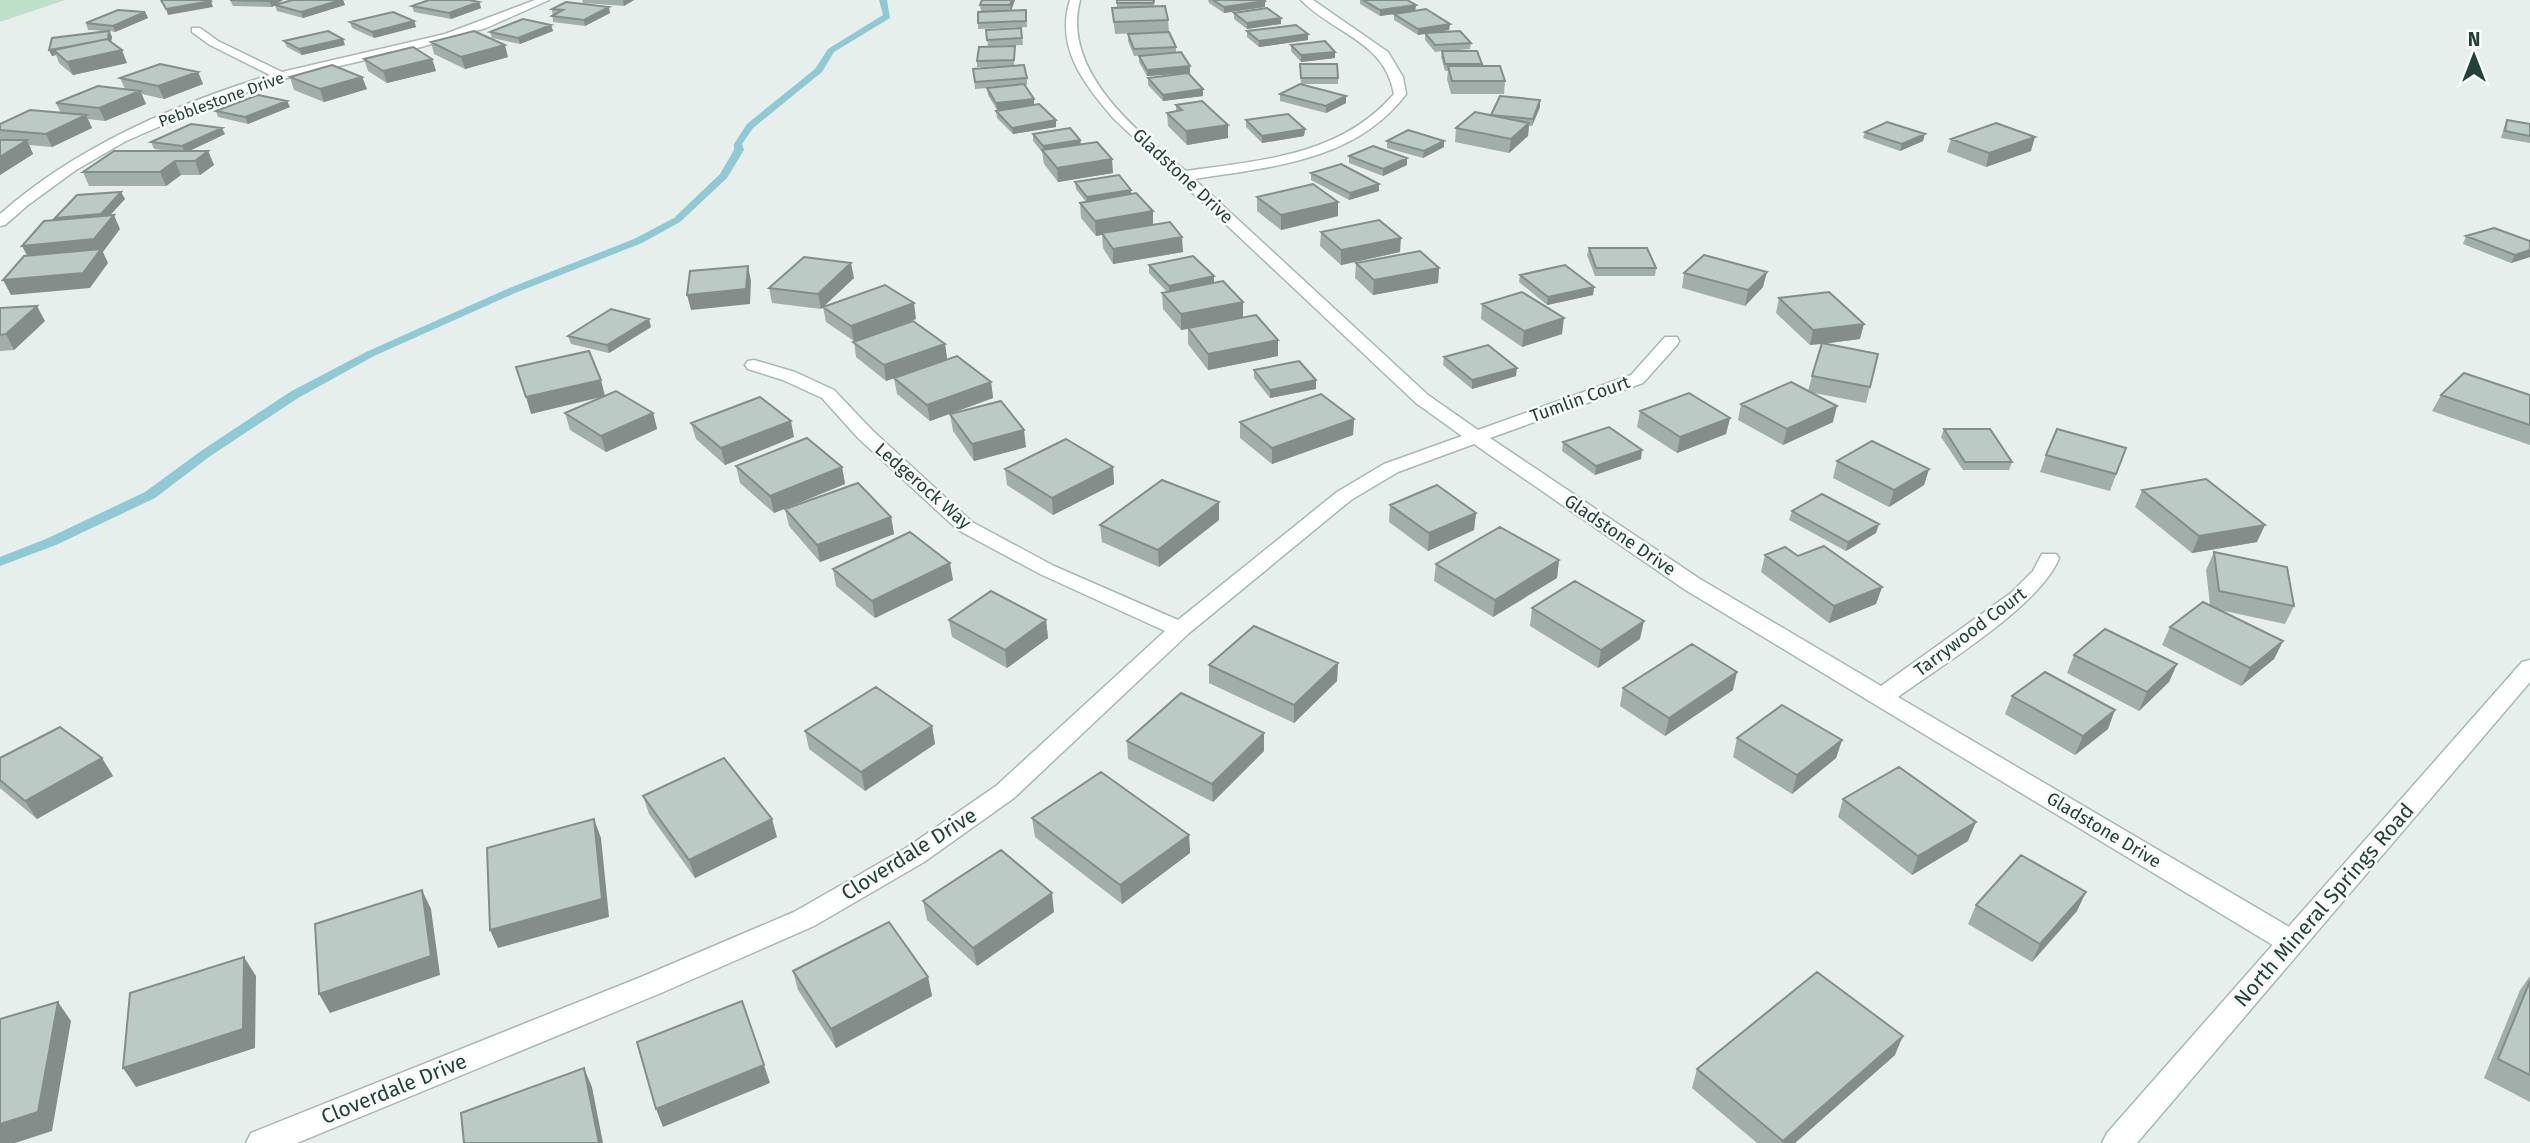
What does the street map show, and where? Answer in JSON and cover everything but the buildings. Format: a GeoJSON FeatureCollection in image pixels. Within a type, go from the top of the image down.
{"type":"FeatureCollection","features":[{"type":"Feature","properties":{"kind":"street","name":"Pebblestone Drive"},"geometry":{"type":"LineString","coordinates":[[0,222],[49,179],[100,149],[168,117],[281,76],[441,37],[510,15],[544,0]]}},
{"type":"Feature","properties":{"kind":"street","name":"Gladstone Drive"},"geometry":{"type":"LineString","coordinates":[[1075,0],[1070,16],[1072,43],[1085,72],[1152,152],[1183,176],[1413,390],[1476,437],[1692,584],[2291,942]]}},
{"type":"Feature","properties":{"kind":"street"},"geometry":{"type":"LineString","coordinates":[[1183,176],[1283,160],[1337,144],[1366,130],[1388,112],[1399,94],[1392,65],[1384,55],[1306,0]]}},
{"type":"Feature","properties":{"kind":"street"},"geometry":{"type":"LineString","coordinates":[[197,30],[214,43],[281,76]]}},
{"type":"Feature","properties":{"kind":"street","name":"Tumlin Court"},"geometry":{"type":"LineString","coordinates":[[1476,437],[1637,379],[1671,341]]}},
{"type":"Feature","properties":{"kind":"street","name":"Ledgerock Way"},"geometry":{"type":"LineString","coordinates":[[754,365],[828,394],[865,434],[965,526],[1047,570],[1180,629]]}},
{"type":"Feature","properties":{"kind":"street","name":"Cloverdale Drive"},"geometry":{"type":"LineString","coordinates":[[262,1143],[651,985],[804,919],[915,855],[1005,792],[1180,629],[1344,496],[1391,468],[1476,437]]}},
{"type":"Feature","properties":{"kind":"street","name":"Tarrywood Court"},"geometry":{"type":"LineString","coordinates":[[1882,697],[2019,598],[2043,573],[2049,558]]}},
{"type":"Feature","properties":{"kind":"street","name":"North Mineral Springs Road"},"geometry":{"type":"LineString","coordinates":[[2118,1143],[2530,667]]}},
{"type":"Feature","properties":{"kind":"green space"},"geometry":{"type":"Polygon","coordinates":[[[0,0],[65,0],[0,22],[0,0]]]}},
{"type":"Feature","properties":{"kind":"waterway"},"geometry":{"type":"LineString","coordinates":[[0,562],[51,542],[150,495],[205,454],[294,395],[370,354],[511,291],[638,241],[677,220],[724,176],[739,150],[738,144],[750,126],[819,70],[831,50],[887,16],[883,0]]}}]}
